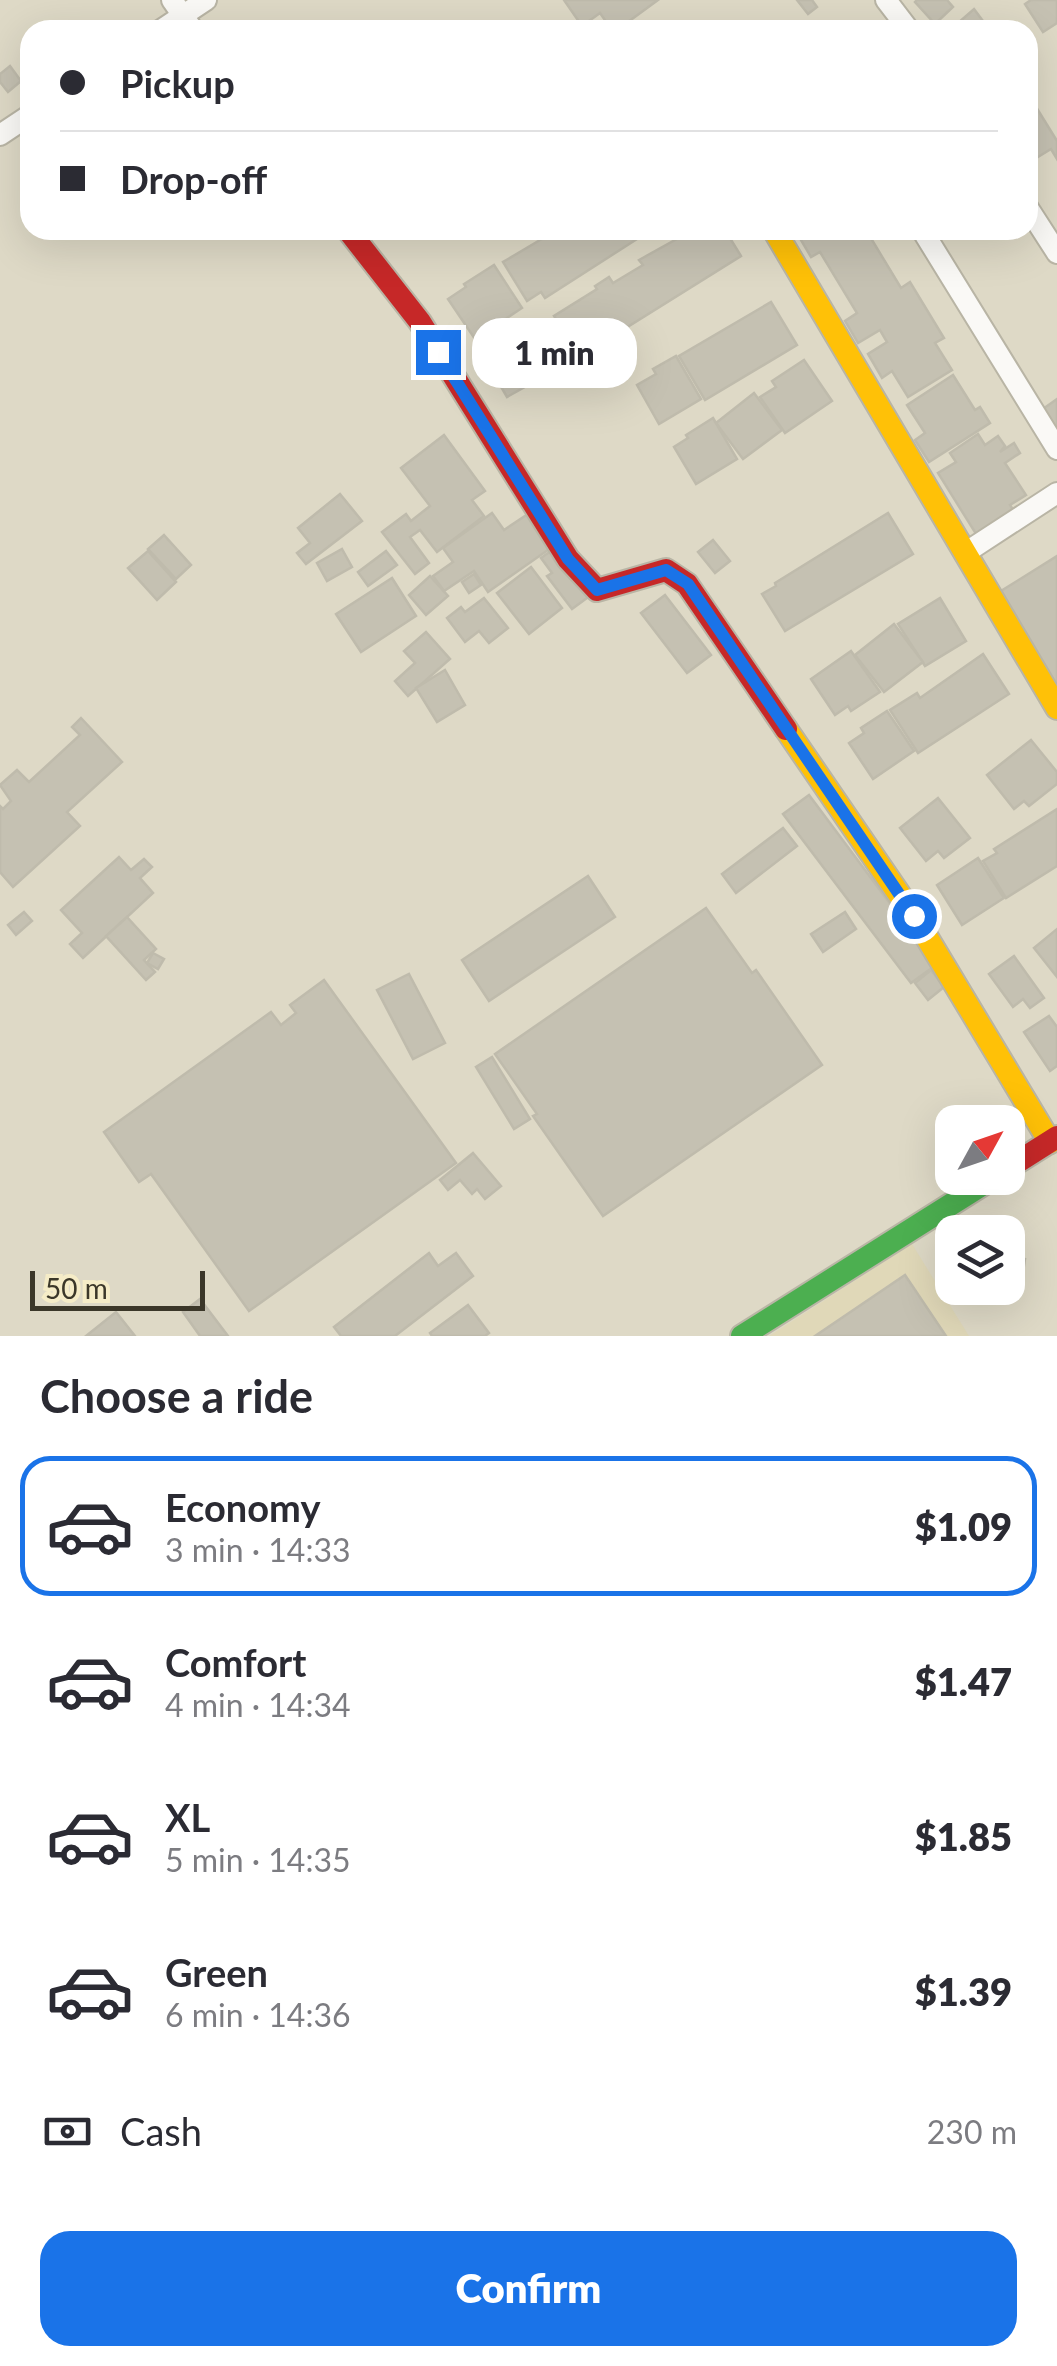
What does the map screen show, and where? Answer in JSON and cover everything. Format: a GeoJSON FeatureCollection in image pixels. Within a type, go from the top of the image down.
{"type":"FeatureCollection","features":[{"type":"Feature","properties":{"kind":"street"},"geometry":{"type":"LineString","coordinates":[[182,16],[206,0]]}},
{"type":"Feature","properties":{"kind":"street"},"geometry":{"type":"LineString","coordinates":[[886,0],[901,20]]}},
{"type":"Feature","properties":{"kind":"street"},"geometry":{"type":"LineString","coordinates":[[1038,224],[1057,253]]}},
{"type":"Feature","properties":{"kind":"street"},"geometry":{"type":"LineString","coordinates":[[356,240],[420,322],[568,559],[597,590],[666,570],[688,584],[914,916],[1053,1140],[1025,1157]]}},
{"type":"Feature","properties":{"kind":"street"},"geometry":{"type":"LineString","coordinates":[[780,240],[1057,708]]}},
{"type":"Feature","properties":{"kind":"street"},"geometry":{"type":"LineString","coordinates":[[928,240],[1057,449]]}},
{"type":"Feature","properties":{"kind":"street"},"geometry":{"type":"LineString","coordinates":[[965,553],[1057,493]]}},
{"type":"Feature","properties":{"kind":"street"},"geometry":{"type":"LineString","coordinates":[[742,1336],[966,1195]]}},
{"type":"Feature","properties":{"kind":"shaded area"},"geometry":{"type":"Polygon","coordinates":[[[912,1244],[935,1281],[935,1305],[950,1305],[969,1336],[769,1336],[912,1244]]]}},
{"type":"Feature","properties":{"kind":"building"},"geometry":{"type":"Polygon","coordinates":[[[564,0],[658,0],[631,20],[605,20],[600,13],[590,20],[578,20],[564,0]]]}},
{"type":"Feature","properties":{"kind":"building"},"geometry":{"type":"Polygon","coordinates":[[[797,0],[812,0],[817,7],[808,14],[797,0]]]}},
{"type":"Feature","properties":{"kind":"building"},"geometry":{"type":"Polygon","coordinates":[[[947,0],[953,7],[939,20],[931,20],[915,2],[947,0]]]}},
{"type":"Feature","properties":{"kind":"building"},"geometry":{"type":"Polygon","coordinates":[[[1031,0],[1057,0],[1057,23],[1043,32],[1025,4],[1031,0]]]}},
{"type":"Feature","properties":{"kind":"building"},"geometry":{"type":"Polygon","coordinates":[[[974,9],[982,20],[961,20],[974,9]]]}},
{"type":"Feature","properties":{"kind":"building"},"geometry":{"type":"Polygon","coordinates":[[[10,66],[20,82],[8,92],[0,82],[0,74],[10,66]]]}},
{"type":"Feature","properties":{"kind":"building"},"geometry":{"type":"Polygon","coordinates":[[[1038,110],[1057,141],[1057,159],[1051,149],[1038,157],[1038,110]]]}},
{"type":"Feature","properties":{"kind":"building"},"geometry":{"type":"Polygon","coordinates":[[[540,240],[635,240],[545,298],[541,292],[527,301],[503,262],[540,240]]]}},
{"type":"Feature","properties":{"kind":"building"},"geometry":{"type":"Polygon","coordinates":[[[675,240],[731,240],[741,256],[565,366],[541,328],[609,277],[613,283],[643,265],[639,260],[675,240]]]}},
{"type":"Feature","properties":{"kind":"building"},"geometry":{"type":"Polygon","coordinates":[[[801,240],[872,240],[901,288],[910,282],[944,338],[935,343],[952,370],[908,397],[892,371],[882,378],[868,354],[887,342],[880,330],[858,343],[845,321],[857,313],[820,252],[811,257],[801,240]]]}},
{"type":"Feature","properties":{"kind":"building"},"geometry":{"type":"Polygon","coordinates":[[[494,265],[522,308],[475,339],[448,299],[494,265]]]}},
{"type":"Feature","properties":{"kind":"building"},"geometry":{"type":"Polygon","coordinates":[[[771,302],[797,345],[705,400],[679,356],[771,302]]]}},
{"type":"Feature","properties":{"kind":"building"},"geometry":{"type":"Polygon","coordinates":[[[533,326],[557,369],[507,397],[486,361],[500,353],[497,347],[533,326]]]}},
{"type":"Feature","properties":{"kind":"building"},"geometry":{"type":"Polygon","coordinates":[[[676,356],[701,399],[659,424],[637,385],[656,374],[653,369],[676,356]]]}},
{"type":"Feature","properties":{"kind":"building"},"geometry":{"type":"Polygon","coordinates":[[[804,360],[832,401],[785,433],[760,397],[776,387],[772,381],[804,360]]]}},
{"type":"Feature","properties":{"kind":"building"},"geometry":{"type":"Polygon","coordinates":[[[953,375],[975,410],[980,407],[990,423],[929,462],[915,440],[925,433],[907,405],[953,375]]]}},
{"type":"Feature","properties":{"kind":"building"},"geometry":{"type":"Polygon","coordinates":[[[754,393],[782,430],[743,459],[716,423],[754,393]]]}},
{"type":"Feature","properties":{"kind":"building"},"geometry":{"type":"Polygon","coordinates":[[[1057,399],[1057,436],[1040,411],[1057,399]]]}},
{"type":"Feature","properties":{"kind":"building"},"geometry":{"type":"Polygon","coordinates":[[[713,418],[737,459],[696,484],[674,447],[713,418]]]}},
{"type":"Feature","properties":{"kind":"building"},"geometry":{"type":"Polygon","coordinates":[[[978,434],[985,445],[998,436],[1005,446],[1000,452],[1014,443],[1020,453],[1005,463],[1026,495],[1010,505],[1015,513],[978,537],[938,473],[956,462],[950,453],[978,434]]]}},
{"type":"Feature","properties":{"kind":"building"},"geometry":{"type":"Polygon","coordinates":[[[444,435],[485,491],[472,500],[484,516],[437,552],[420,530],[410,537],[429,563],[415,574],[382,532],[406,514],[411,521],[430,506],[401,468],[444,435]]]}},
{"type":"Feature","properties":{"kind":"building"},"geometry":{"type":"Polygon","coordinates":[[[340,494],[362,521],[306,564],[297,553],[310,543],[298,528],[340,494]]]}},
{"type":"Feature","properties":{"kind":"building"},"geometry":{"type":"Polygon","coordinates":[[[531,512],[555,545],[488,592],[474,571],[444,591],[433,576],[453,562],[443,548],[492,513],[504,530],[531,512]]]}},
{"type":"Feature","properties":{"kind":"building"},"geometry":{"type":"Polygon","coordinates":[[[888,513],[913,554],[785,631],[762,594],[888,513]]]}},
{"type":"Feature","properties":{"kind":"building"},"geometry":{"type":"Polygon","coordinates":[[[164,535],[191,565],[176,579],[148,549],[164,535]]]}},
{"type":"Feature","properties":{"kind":"building"},"geometry":{"type":"Polygon","coordinates":[[[713,540],[730,561],[715,573],[698,552],[713,540]]]}},
{"type":"Feature","properties":{"kind":"building"},"geometry":{"type":"Polygon","coordinates":[[[555,548],[591,595],[572,609],[547,576],[552,573],[541,558],[555,548]]]}},
{"type":"Feature","properties":{"kind":"building"},"geometry":{"type":"Polygon","coordinates":[[[342,549],[352,567],[327,581],[317,563],[342,549]]]}},
{"type":"Feature","properties":{"kind":"building"},"geometry":{"type":"Polygon","coordinates":[[[148,551],[176,582],[157,600],[128,568],[148,551]]]}},
{"type":"Feature","properties":{"kind":"building"},"geometry":{"type":"Polygon","coordinates":[[[386,551],[397,565],[368,586],[358,572],[386,551]]]}},
{"type":"Feature","properties":{"kind":"building"},"geometry":{"type":"Polygon","coordinates":[[[1057,556],[1057,697],[993,596],[1057,556]]]}},
{"type":"Feature","properties":{"kind":"building"},"geometry":{"type":"Polygon","coordinates":[[[531,567],[562,608],[529,634],[497,593],[531,567]]]}},
{"type":"Feature","properties":{"kind":"building"},"geometry":{"type":"Polygon","coordinates":[[[474,574],[481,585],[469,593],[462,582],[474,574]]]}},
{"type":"Feature","properties":{"kind":"building"},"geometry":{"type":"Polygon","coordinates":[[[430,576],[448,596],[426,615],[409,595],[430,576]]]}},
{"type":"Feature","properties":{"kind":"building"},"geometry":{"type":"Polygon","coordinates":[[[392,578],[416,616],[361,652],[336,614],[392,578]]]}},
{"type":"Feature","properties":{"kind":"building"},"geometry":{"type":"Polygon","coordinates":[[[665,595],[711,655],[687,673],[641,613],[665,595]]]}},
{"type":"Feature","properties":{"kind":"building"},"geometry":{"type":"Polygon","coordinates":[[[484,598],[508,628],[489,643],[479,631],[465,642],[447,618],[461,607],[465,612],[484,598]]]}},
{"type":"Feature","properties":{"kind":"building"},"geometry":{"type":"Polygon","coordinates":[[[940,598],[966,641],[925,666],[898,624],[940,598]]]}},
{"type":"Feature","properties":{"kind":"building"},"geometry":{"type":"Polygon","coordinates":[[[894,624],[923,662],[884,692],[855,655],[894,624]]]}},
{"type":"Feature","properties":{"kind":"building"},"geometry":{"type":"Polygon","coordinates":[[[426,632],[450,659],[408,696],[395,681],[415,663],[404,651],[426,632]]]}},
{"type":"Feature","properties":{"kind":"building"},"geometry":{"type":"Polygon","coordinates":[[[851,651],[880,692],[851,711],[848,706],[835,715],[811,679],[851,651]]]}},
{"type":"Feature","properties":{"kind":"building"},"geometry":{"type":"Polygon","coordinates":[[[983,654],[1009,694],[918,753],[890,710],[917,693],[920,698],[983,654]]]}},
{"type":"Feature","properties":{"kind":"building"},"geometry":{"type":"Polygon","coordinates":[[[445,670],[465,705],[437,722],[416,688],[445,670]]]}},
{"type":"Feature","properties":{"kind":"building"},"geometry":{"type":"Polygon","coordinates":[[[887,711],[914,751],[873,779],[849,743],[864,733],[861,728],[887,711]]]}},
{"type":"Feature","properties":{"kind":"building"},"geometry":{"type":"Polygon","coordinates":[[[81,718],[122,762],[67,812],[80,826],[13,887],[0,872],[0,806],[3,809],[11,801],[0,785],[17,770],[29,782],[80,735],[72,727],[81,718]]]}},
{"type":"Feature","properties":{"kind":"building"},"geometry":{"type":"Polygon","coordinates":[[[1031,740],[1057,772],[1057,784],[1029,806],[1024,801],[1014,809],[987,775],[1031,740]]]}},
{"type":"Feature","properties":{"kind":"building"},"geometry":{"type":"Polygon","coordinates":[[[809,795],[936,965],[911,983],[783,814],[809,795]]]}},
{"type":"Feature","properties":{"kind":"building"},"geometry":{"type":"Polygon","coordinates":[[[938,798],[970,838],[944,858],[938,851],[926,861],[900,828],[938,798]]]}},
{"type":"Feature","properties":{"kind":"building"},"geometry":{"type":"Polygon","coordinates":[[[1057,809],[1057,866],[1006,898],[983,861],[997,853],[994,849],[1057,809]]]}},
{"type":"Feature","properties":{"kind":"building"},"geometry":{"type":"Polygon","coordinates":[[[783,828],[797,846],[736,893],[722,874],[783,828]]]}},
{"type":"Feature","properties":{"kind":"building"},"geometry":{"type":"Polygon","coordinates":[[[119,857],[131,870],[144,859],[152,867],[140,878],[153,893],[83,958],[70,944],[82,933],[61,910],[119,857]]]}},
{"type":"Feature","properties":{"kind":"building"},"geometry":{"type":"Polygon","coordinates":[[[978,858],[1004,898],[962,925],[937,885],[978,858]]]}},
{"type":"Feature","properties":{"kind":"building"},"geometry":{"type":"Polygon","coordinates":[[[588,876],[615,917],[489,1001],[462,960],[588,876]]]}},
{"type":"Feature","properties":{"kind":"building"},"geometry":{"type":"Polygon","coordinates":[[[706,908],[752,973],[756,970],[822,1065],[603,1216],[495,1054],[706,908]]]}},
{"type":"Feature","properties":{"kind":"building"},"geometry":{"type":"Polygon","coordinates":[[[24,912],[32,921],[16,935],[8,925],[24,912]]]}},
{"type":"Feature","properties":{"kind":"building"},"geometry":{"type":"Polygon","coordinates":[[[845,912],[856,929],[823,952],[811,934],[845,912]]]}},
{"type":"Feature","properties":{"kind":"building"},"geometry":{"type":"Polygon","coordinates":[[[127,917],[156,949],[144,960],[155,972],[146,980],[106,936],[127,917]]]}},
{"type":"Feature","properties":{"kind":"building"},"geometry":{"type":"Polygon","coordinates":[[[1057,929],[1057,977],[1034,948],[1057,929]]]}},
{"type":"Feature","properties":{"kind":"building"},"geometry":{"type":"Polygon","coordinates":[[[153,953],[164,959],[158,969],[147,963],[153,953]]]}},
{"type":"Feature","properties":{"kind":"building"},"geometry":{"type":"Polygon","coordinates":[[[1014,956],[1044,998],[1030,1008],[1023,999],[1013,1007],[989,974],[1014,956]]]}},
{"type":"Feature","properties":{"kind":"building"},"geometry":{"type":"Polygon","coordinates":[[[931,970],[944,987],[928,1000],[915,983],[931,970]]]}},
{"type":"Feature","properties":{"kind":"building"},"geometry":{"type":"Polygon","coordinates":[[[409,974],[445,1043],[413,1059],[377,990],[409,974]]]}},
{"type":"Feature","properties":{"kind":"building"},"geometry":{"type":"Polygon","coordinates":[[[324,980],[456,1163],[249,1311],[151,1174],[139,1182],[104,1132],[271,1012],[281,1025],[296,1013],[290,1005],[324,980]]]}},
{"type":"Feature","properties":{"kind":"building"},"geometry":{"type":"Polygon","coordinates":[[[1049,1016],[1057,1027],[1057,1066],[1050,1071],[1024,1032],[1049,1016]]]}},
{"type":"Feature","properties":{"kind":"building"},"geometry":{"type":"Polygon","coordinates":[[[492,1057],[530,1119],[514,1129],[476,1067],[492,1057]]]}},
{"type":"Feature","properties":{"kind":"building"},"geometry":{"type":"Polygon","coordinates":[[[473,1153],[501,1186],[485,1199],[477,1189],[472,1194],[460,1180],[448,1190],[440,1180],[473,1153]]]}},
{"type":"Feature","properties":{"kind":"building"},"geometry":{"type":"Polygon","coordinates":[[[429,1253],[438,1266],[456,1253],[473,1276],[395,1336],[341,1336],[334,1327],[429,1253]]]}},
{"type":"Feature","properties":{"kind":"building"},"geometry":{"type":"Polygon","coordinates":[[[905,1275],[946,1336],[815,1336],[905,1275]]]}},
{"type":"Feature","properties":{"kind":"building"},"geometry":{"type":"Polygon","coordinates":[[[200,1299],[228,1336],[200,1336],[183,1312],[200,1299]]]}},
{"type":"Feature","properties":{"kind":"building"},"geometry":{"type":"Polygon","coordinates":[[[468,1305],[489,1333],[432,1336],[430,1333],[468,1305]]]}},
{"type":"Feature","properties":{"kind":"building"},"geometry":{"type":"Polygon","coordinates":[[[116,1312],[135,1336],[86,1336],[116,1312]]]}},
{"type":"Feature","properties":{"kind":"traffic: fast"},"geometry":{"type":"LineString","coordinates":[[742,1336],[966,1195]]}},
{"type":"Feature","properties":{"kind":"traffic: slow"},"geometry":{"type":"LineString","coordinates":[[780,240],[1057,708]]}},
{"type":"Feature","properties":{"kind":"traffic: slow"},"geometry":{"type":"LineString","coordinates":[[786,729],[914,916],[1050,1142]]}},
{"type":"Feature","properties":{"kind":"traffic: jam"},"geometry":{"type":"LineString","coordinates":[[356,240],[420,322],[568,559],[597,590],[666,570],[687,584],[786,729]]}},
{"type":"Feature","properties":{"kind":"traffic: jam"},"geometry":{"type":"LineString","coordinates":[[1025,1157],[1057,1137]]}},
{"type":"Feature","properties":{"kind":"route"},"geometry":{"type":"LineString","coordinates":[[438,352],[568,559],[597,590],[666,570],[688,584],[914,916]]}}]}
